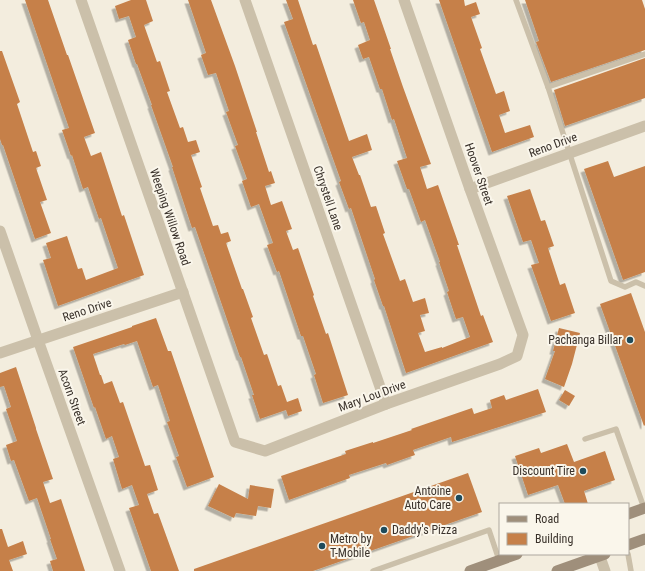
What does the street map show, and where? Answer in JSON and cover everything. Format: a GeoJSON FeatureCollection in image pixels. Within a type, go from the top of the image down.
{"type":"FeatureCollection","features":[{"type":"Feature","properties":{"kind":"main road"},"geometry":{"type":"LineString","coordinates":[[629,514],[644,508]]}},
{"type":"Feature","properties":{"kind":"main road"},"geometry":{"type":"LineString","coordinates":[[629,545],[645,539]]}},
{"type":"Feature","properties":{"kind":"main road"},"geometry":{"type":"LineString","coordinates":[[470,571],[514,555]]}},
{"type":"Feature","properties":{"kind":"main road"},"geometry":{"type":"LineString","coordinates":[[564,570],[601,555]]}},
{"type":"Feature","properties":{"kind":"street","name":"Weeping Willow Road"},"geometry":{"type":"LineString","coordinates":[[81,0],[235,442]]}},
{"type":"Feature","properties":{"kind":"street","name":"Chrystell Lane"},"geometry":{"type":"LineString","coordinates":[[246,0],[386,404]]}},
{"type":"Feature","properties":{"kind":"street","name":"Hoover Street"},"geometry":{"type":"LineString","coordinates":[[404,0],[470,189],[524,335],[517,356]]}},
{"type":"Feature","properties":{"kind":"street","name":"Reno Drive"},"geometry":{"type":"LineString","coordinates":[[470,189],[645,126]]}},
{"type":"Feature","properties":{"kind":"street","name":"Acorn Street"},"geometry":{"type":"LineString","coordinates":[[0,231],[120,571]]}},
{"type":"Feature","properties":{"kind":"street","name":"Reno Drive"},"geometry":{"type":"LineString","coordinates":[[0,353],[183,292]]}},
{"type":"Feature","properties":{"kind":"street","name":"Mary Lou Drive"},"geometry":{"type":"LineString","coordinates":[[235,442],[265,451],[386,404],[500,364],[517,356]]}},
{"type":"Feature","properties":{"kind":"street"},"geometry":{"type":"LineString","coordinates":[[601,555],[605,571]]}},
{"type":"Feature","properties":{"kind":"lane"},"geometry":{"type":"LineString","coordinates":[[516,0],[548,87],[611,281],[625,287],[636,282],[645,286]]}},
{"type":"Feature","properties":{"kind":"lane"},"geometry":{"type":"LineString","coordinates":[[548,87],[645,54]]}},
{"type":"Feature","properties":{"kind":"lane"},"geometry":{"type":"LineString","coordinates":[[585,439],[616,429],[644,508]]}},
{"type":"Feature","properties":{"kind":"lane"},"geometry":{"type":"LineString","coordinates":[[372,571],[489,530],[499,560]]}},
{"type":"Feature","properties":{"kind":"lane"},"geometry":{"type":"LineString","coordinates":[[628,555],[631,571]]}},
{"type":"Feature","properties":{"kind":"building"},"geometry":{"type":"Polygon","coordinates":[[[25,0],[48,0],[95,133],[84,137],[91,156],[101,152],[122,216],[124,215],[144,275],[58,306],[43,260],[51,258],[46,243],[67,236],[78,269],[82,268],[86,280],[118,268],[101,218],[99,219],[88,187],[83,189],[72,155],[71,156],[62,130],[69,128],[25,0]]]}},
{"type":"Feature","properties":{"kind":"building"},"geometry":{"type":"Polygon","coordinates":[[[131,0],[146,0],[153,21],[144,25],[157,62],[160,61],[170,91],[167,92],[180,128],[183,127],[188,142],[196,140],[200,152],[191,155],[213,226],[218,225],[221,234],[228,232],[231,241],[226,243],[253,317],[251,318],[264,355],[267,354],[278,386],[281,385],[287,402],[298,398],[302,411],[288,416],[286,410],[260,419],[252,395],[254,395],[241,357],[195,227],[192,228],[152,105],[128,40],[136,37],[129,16],[119,19],[115,6],[131,0]]]}},
{"type":"Feature","properties":{"kind":"building"},"geometry":{"type":"Polygon","coordinates":[[[188,0],[211,0],[235,66],[269,172],[271,171],[275,183],[265,186],[271,205],[282,201],[292,229],[286,231],[293,250],[298,248],[314,295],[313,296],[326,334],[328,333],[348,395],[323,403],[314,375],[316,374],[303,336],[301,336],[279,271],[277,272],[267,245],[273,243],[259,204],[251,207],[242,181],[247,179],[235,146],[238,145],[226,112],[229,111],[216,73],[208,75],[201,55],[206,53],[188,0]]]}},
{"type":"Feature","properties":{"kind":"building"},"geometry":{"type":"Polygon","coordinates":[[[286,0],[298,0],[313,45],[316,44],[349,141],[367,134],[372,150],[352,157],[371,207],[376,206],[385,233],[383,234],[400,281],[405,279],[413,302],[425,298],[429,313],[420,315],[425,331],[418,333],[425,352],[442,348],[470,337],[463,317],[456,319],[447,292],[449,291],[440,262],[425,220],[421,222],[397,161],[407,158],[394,119],[392,120],[382,89],[380,89],[369,57],[363,59],[358,45],[370,40],[364,22],[361,23],[353,0],[374,0],[431,164],[420,167],[427,189],[438,185],[459,245],[457,245],[481,316],[483,315],[493,342],[406,373],[351,208],[349,209],[339,182],[341,181],[284,22],[293,19],[286,0]]]}},
{"type":"Feature","properties":{"kind":"building"},"geometry":{"type":"Polygon","coordinates":[[[439,0],[464,0],[465,6],[476,2],[480,14],[471,17],[482,48],[480,49],[496,94],[504,91],[510,111],[499,115],[505,133],[530,125],[534,137],[492,152],[439,0]]]}},
{"type":"Feature","properties":{"kind":"building"},"geometry":{"type":"Polygon","coordinates":[[[525,0],[642,0],[645,9],[645,50],[551,82],[536,42],[539,41],[525,0]]]}},
{"type":"Feature","properties":{"kind":"building"},"geometry":{"type":"Polygon","coordinates":[[[0,51],[2,51],[20,102],[17,104],[33,152],[36,151],[41,166],[36,168],[47,200],[40,202],[51,233],[35,239],[0,139],[0,51]]]}},
{"type":"Feature","properties":{"kind":"building"},"geometry":{"type":"Polygon","coordinates":[[[645,58],[645,98],[565,126],[554,90],[645,58]]]}},
{"type":"Feature","properties":{"kind":"building"},"geometry":{"type":"Polygon","coordinates":[[[608,161],[614,177],[645,166],[645,272],[623,280],[584,169],[608,161]]]}},
{"type":"Feature","properties":{"kind":"building"},"geometry":{"type":"Polygon","coordinates":[[[530,189],[541,221],[545,220],[554,246],[548,248],[560,285],[565,283],[575,313],[551,321],[531,265],[539,263],[531,240],[523,242],[507,196],[530,189]]]}},
{"type":"Feature","properties":{"kind":"building"},"geometry":{"type":"Polygon","coordinates":[[[631,293],[645,332],[644,426],[600,304],[631,293]]]}},
{"type":"Feature","properties":{"kind":"building"},"geometry":{"type":"Polygon","coordinates":[[[156,318],[168,351],[171,351],[214,477],[187,487],[176,457],[179,456],[167,422],[170,421],[158,385],[153,387],[137,341],[93,354],[104,384],[112,381],[120,403],[123,402],[145,466],[150,465],[158,490],[147,494],[154,514],[158,513],[179,571],[151,571],[129,508],[139,505],[132,485],[122,489],[113,459],[119,457],[112,436],[106,439],[73,347],[156,318]]]}},
{"type":"Feature","properties":{"kind":"building"},"geometry":{"type":"Polygon","coordinates":[[[559,328],[580,333],[564,387],[545,379],[555,351],[553,351],[559,328]]]}},
{"type":"Feature","properties":{"kind":"building"},"geometry":{"type":"Polygon","coordinates":[[[16,367],[53,479],[43,482],[50,503],[61,499],[85,571],[53,571],[50,561],[57,559],[37,498],[29,501],[14,460],[11,461],[6,445],[17,441],[6,409],[11,407],[4,386],[0,387],[0,373],[16,367]]]}},
{"type":"Feature","properties":{"kind":"building"},"geometry":{"type":"Polygon","coordinates":[[[538,389],[546,412],[452,442],[451,437],[413,450],[415,455],[387,465],[386,463],[349,475],[350,478],[289,500],[281,476],[346,454],[345,451],[412,430],[411,429],[472,408],[474,414],[492,408],[490,400],[504,395],[506,400],[538,389]]]}},
{"type":"Feature","properties":{"kind":"building"},"geometry":{"type":"Polygon","coordinates":[[[565,390],[575,396],[569,406],[559,400],[565,390]]]}},
{"type":"Feature","properties":{"kind":"building","name":"Discount Tire"},"geometry":{"type":"Polygon","coordinates":[[[567,444],[574,462],[605,451],[615,480],[584,491],[588,503],[565,503],[558,485],[528,495],[515,456],[539,448],[541,453],[567,444]]]}},
{"type":"Feature","properties":{"kind":"building"},"geometry":{"type":"Polygon","coordinates":[[[468,473],[482,512],[313,571],[194,571],[194,569],[468,473]]]}},
{"type":"Feature","properties":{"kind":"building"},"geometry":{"type":"Polygon","coordinates":[[[219,484],[248,499],[250,485],[274,489],[271,508],[258,506],[256,516],[236,513],[234,518],[208,506],[219,484]]]}},
{"type":"Feature","properties":{"kind":"building"},"geometry":{"type":"Polygon","coordinates":[[[0,529],[2,529],[8,547],[23,541],[27,554],[9,560],[13,571],[0,571],[0,529]]]}},
{"type":"Feature","properties":{"kind":"place","name":"Pachanga Billar"},"geometry":{"type":"Point","coordinates":[630,340]}},
{"type":"Feature","properties":{"kind":"place","name":"Discount Tire"},"geometry":{"type":"Point","coordinates":[583,471]}},
{"type":"Feature","properties":{"kind":"place","name":"Antoine Auto Care"},"geometry":{"type":"Point","coordinates":[459,498]}},
{"type":"Feature","properties":{"kind":"place","name":"Daddy's Pizza"},"geometry":{"type":"Point","coordinates":[384,530]}},
{"type":"Feature","properties":{"kind":"place","name":"Metro by T-Mobile"},"geometry":{"type":"Point","coordinates":[322,546]}}]}
